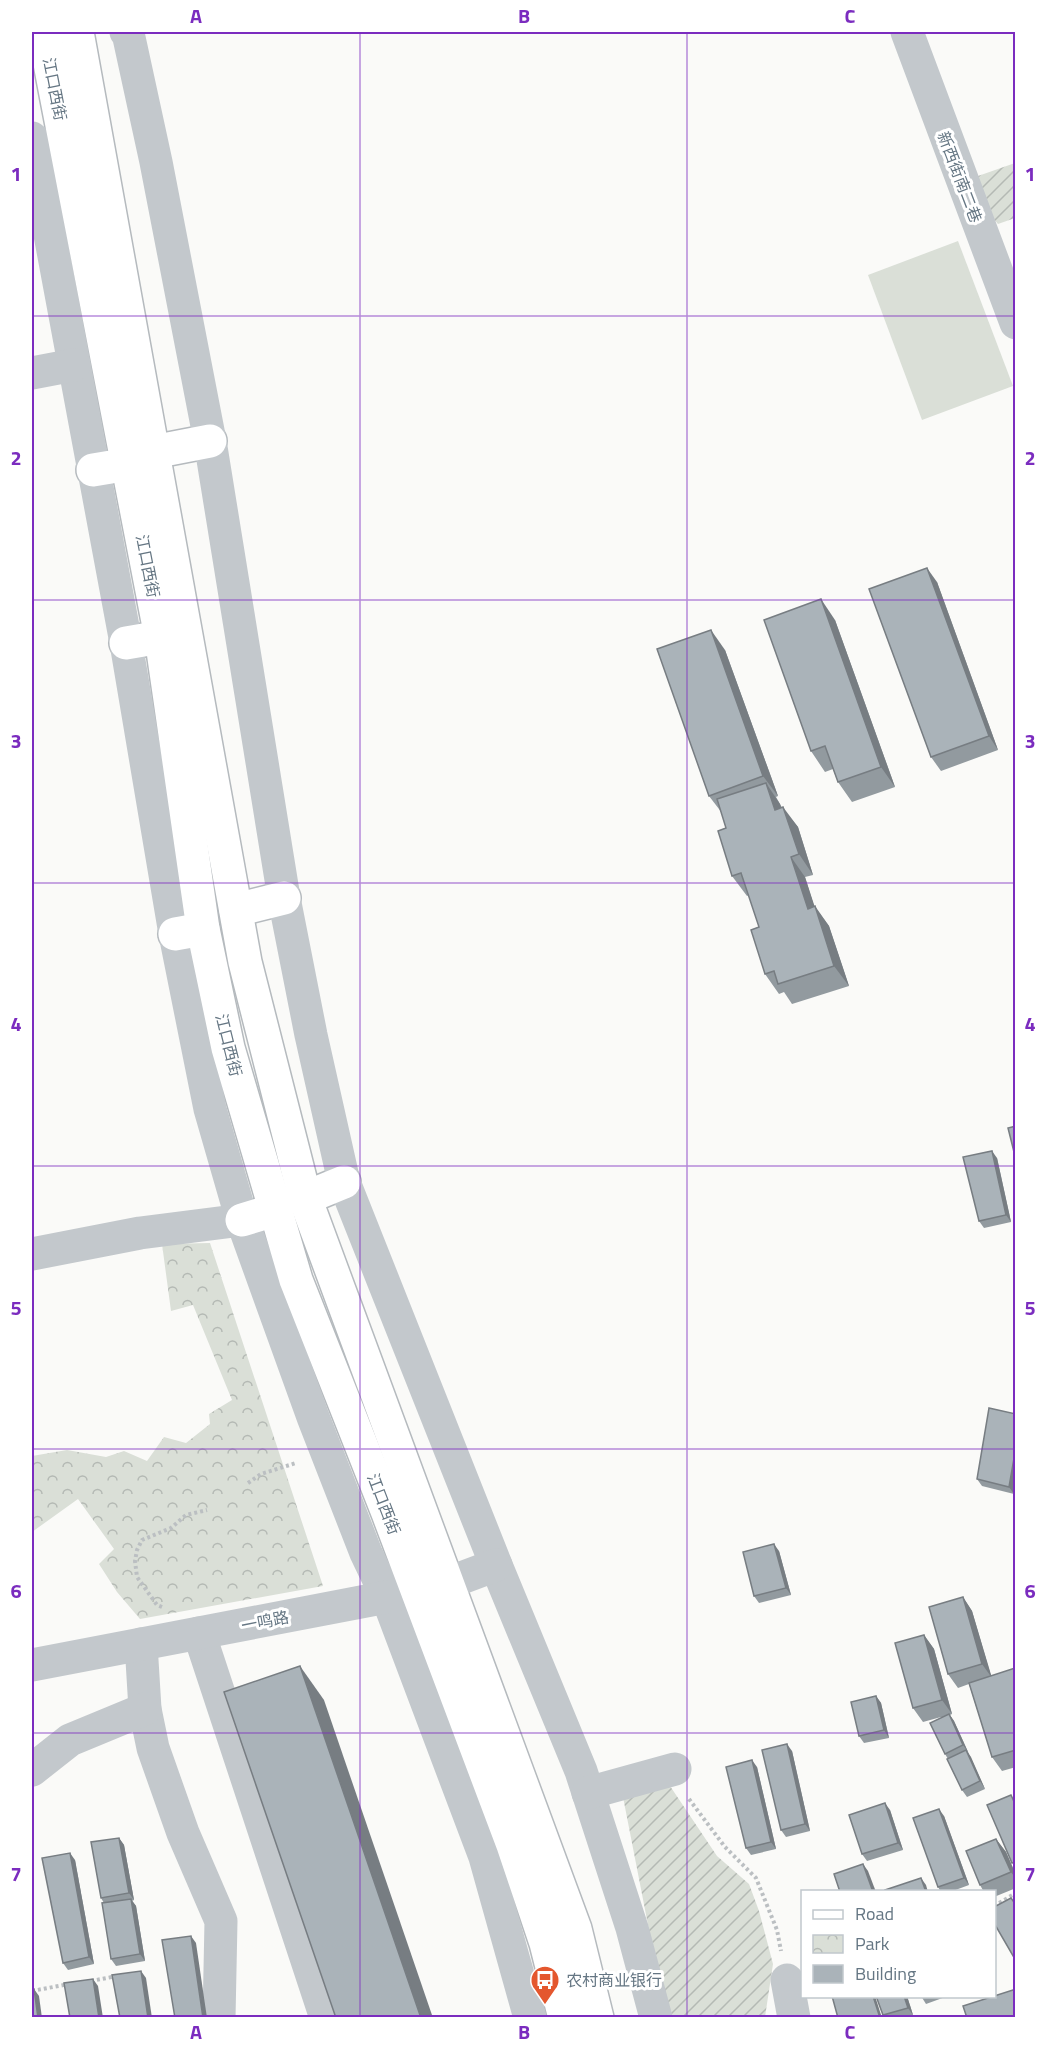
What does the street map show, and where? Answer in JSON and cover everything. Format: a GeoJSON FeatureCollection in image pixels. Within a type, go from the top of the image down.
{"type":"FeatureCollection","features":[{"type":"Feature","properties":{"kind":"main road","name":"江口西街"},"geometry":{"type":"LineString","coordinates":[[44,32],[141,458],[245,962],[305,1198],[418,1590],[575,1929],[597,2018]]}},
{"type":"Feature","properties":{"kind":"main road","name":"江口西街"},"geometry":{"type":"LineString","coordinates":[[77,32],[141,458],[162,637],[189,931],[228,1048],[296,1280],[418,1590],[513,1845],[546,1943],[565,2018]]}},
{"type":"Feature","properties":{"kind":"main road"},"geometry":{"type":"LineString","coordinates":[[93,470],[210,441]]}},
{"type":"Feature","properties":{"kind":"main road"},"geometry":{"type":"LineString","coordinates":[[126,643],[162,637]]}},
{"type":"Feature","properties":{"kind":"main road"},"geometry":{"type":"LineString","coordinates":[[236,910],[284,898]]}},
{"type":"Feature","properties":{"kind":"main road"},"geometry":{"type":"LineString","coordinates":[[305,1198],[344,1182]]}},
{"type":"Feature","properties":{"kind":"main road"},"geometry":{"type":"LineString","coordinates":[[242,1220],[275,1210]]}},
{"type":"Feature","properties":{"kind":"street"},"geometry":{"type":"LineString","coordinates":[[126,32],[156,162],[210,441],[284,898],[311,1035],[344,1182],[496,1565],[581,1771],[632,1929],[656,2018]]}},
{"type":"Feature","properties":{"kind":"street","name":"新西街南二巷"},"geometry":{"type":"LineString","coordinates":[[907,32],[1016,322]]}},
{"type":"Feature","properties":{"kind":"street"},"geometry":{"type":"LineString","coordinates":[[32,138],[126,643],[189,931],[210,1108],[242,1220],[327,1453],[366,1552],[418,1590],[485,1857],[530,2018]]}},
{"type":"Feature","properties":{"kind":"street"},"geometry":{"type":"LineString","coordinates":[[32,373],[74,365]]}},
{"type":"Feature","properties":{"kind":"street"},"geometry":{"type":"LineString","coordinates":[[32,1254],[140,1233],[242,1220]]}},
{"type":"Feature","properties":{"kind":"street","name":"一鸣路"},"geometry":{"type":"LineString","coordinates":[[32,1665],[418,1590],[496,1565]]}},
{"type":"Feature","properties":{"kind":"street"},"geometry":{"type":"LineString","coordinates":[[199,1633],[326,2018]]}},
{"type":"Feature","properties":{"kind":"street"},"geometry":{"type":"LineString","coordinates":[[141,1644],[145,1709],[153,1748],[176,1812],[221,1921],[219,2018]]}},
{"type":"Feature","properties":{"kind":"street"},"geometry":{"type":"LineString","coordinates":[[32,1770],[70,1740],[145,1709]]}},
{"type":"Feature","properties":{"kind":"street"},"geometry":{"type":"LineString","coordinates":[[588,1793],[675,1769]]}},
{"type":"Feature","properties":{"kind":"street"},"geometry":{"type":"LineString","coordinates":[[787,1980],[794,2018]]}},
{"type":"Feature","properties":{"kind":"path"},"geometry":{"type":"LineString","coordinates":[[248,1483],[261,1474],[327,1453]]}},
{"type":"Feature","properties":{"kind":"path"},"geometry":{"type":"LineString","coordinates":[[199,1633],[175,1614],[157,1605],[137,1577],[135,1562],[142,1540],[171,1528],[186,1515],[207,1510]]}},
{"type":"Feature","properties":{"kind":"path"},"geometry":{"type":"LineString","coordinates":[[675,1769],[688,1798],[726,1847],[756,1878],[777,1930],[787,1980]]}},
{"type":"Feature","properties":{"kind":"path"},"geometry":{"type":"LineString","coordinates":[[996,1905],[1016,1893]]}},
{"type":"Feature","properties":{"kind":"path"},"geometry":{"type":"LineString","coordinates":[[85,1982],[128,1974]]}},
{"type":"Feature","properties":{"kind":"path"},"geometry":{"type":"LineString","coordinates":[[32,1991],[74,1983]]}},
{"type":"Feature","properties":{"kind":"green space"},"geometry":{"type":"Polygon","coordinates":[[[1015,163],[1015,218],[998,224],[980,203],[978,176],[1015,163]]]}},
{"type":"Feature","properties":{"kind":"green space"},"geometry":{"type":"Polygon","coordinates":[[[958,241],[1013,386],[922,420],[868,275],[958,241]]]}},
{"type":"Feature","properties":{"kind":"green space"},"geometry":{"type":"Polygon","coordinates":[[[210,1243],[323,1586],[140,1619],[117,1592],[99,1564],[114,1549],[78,1499],[32,1532],[32,1456],[67,1450],[106,1457],[124,1451],[147,1461],[164,1437],[186,1443],[210,1424],[209,1414],[232,1400],[193,1305],[171,1311],[162,1244],[210,1243]]]}},
{"type":"Feature","properties":{"kind":"green space"},"geometry":{"type":"Polygon","coordinates":[[[668,1783],[717,1856],[749,1884],[759,1911],[773,1964],[765,2017],[666,2017],[623,1797],[668,1783]]]}},
{"type":"Feature","properties":{"kind":"building"},"geometry":{"type":"Polygon","coordinates":[[[927,568],[989,736],[931,757],[869,589],[927,568]]]}},
{"type":"Feature","properties":{"kind":"building"},"geometry":{"type":"Polygon","coordinates":[[[821,599],[881,767],[838,782],[825,746],[811,751],[764,620],[821,599]]]}},
{"type":"Feature","properties":{"kind":"building"},"geometry":{"type":"Polygon","coordinates":[[[711,630],[763,776],[709,796],[657,649],[711,630]]]}},
{"type":"Feature","properties":{"kind":"building"},"geometry":{"type":"Polygon","coordinates":[[[766,783],[775,810],[783,807],[799,854],[791,857],[808,909],[815,906],[834,966],[778,984],[774,971],[765,974],[751,930],[759,927],[741,873],[732,876],[718,831],[726,828],[717,799],[766,783]]]}},
{"type":"Feature","properties":{"kind":"building"},"geometry":{"type":"Polygon","coordinates":[[[1016,1126],[1016,1160],[1008,1128],[1016,1126]]]}},
{"type":"Feature","properties":{"kind":"building"},"geometry":{"type":"Polygon","coordinates":[[[992,1151],[1006,1215],[979,1221],[963,1157],[992,1151]]]}},
{"type":"Feature","properties":{"kind":"building"},"geometry":{"type":"Polygon","coordinates":[[[989,1408],[1016,1414],[1016,1447],[1009,1487],[977,1479],[989,1408]]]}},
{"type":"Feature","properties":{"kind":"building"},"geometry":{"type":"Polygon","coordinates":[[[774,1544],[786,1588],[754,1596],[743,1552],[774,1544]]]}},
{"type":"Feature","properties":{"kind":"building"},"geometry":{"type":"Polygon","coordinates":[[[963,1597],[982,1664],[948,1674],[929,1607],[963,1597]]]}},
{"type":"Feature","properties":{"kind":"building"},"geometry":{"type":"Polygon","coordinates":[[[924,1635],[942,1700],[913,1708],[895,1643],[924,1635]]]}},
{"type":"Feature","properties":{"kind":"building"},"geometry":{"type":"Polygon","coordinates":[[[300,1666],[421,2018],[336,2018],[224,1692],[300,1666]]]}},
{"type":"Feature","properties":{"kind":"building"},"geometry":{"type":"Polygon","coordinates":[[[1015,1668],[1016,1750],[992,1757],[969,1683],[1015,1668]]]}},
{"type":"Feature","properties":{"kind":"building"},"geometry":{"type":"Polygon","coordinates":[[[876,1696],[884,1730],[859,1736],[851,1702],[876,1696]]]}},
{"type":"Feature","properties":{"kind":"building"},"geometry":{"type":"Polygon","coordinates":[[[949,1714],[963,1745],[945,1754],[930,1723],[949,1714]]]}},
{"type":"Feature","properties":{"kind":"building"},"geometry":{"type":"Polygon","coordinates":[[[787,1744],[805,1824],[781,1830],[762,1750],[787,1744]]]}},
{"type":"Feature","properties":{"kind":"building"},"geometry":{"type":"Polygon","coordinates":[[[966,1750],[980,1781],[962,1790],[947,1759],[966,1750]]]}},
{"type":"Feature","properties":{"kind":"building"},"geometry":{"type":"Polygon","coordinates":[[[752,1760],[771,1842],[746,1848],[726,1767],[752,1760]]]}},
{"type":"Feature","properties":{"kind":"building"},"geometry":{"type":"Polygon","coordinates":[[[1011,1795],[1016,1806],[1016,1862],[1012,1863],[987,1805],[1011,1795]]]}},
{"type":"Feature","properties":{"kind":"building"},"geometry":{"type":"Polygon","coordinates":[[[885,1803],[898,1843],[862,1854],[849,1815],[885,1803]]]}},
{"type":"Feature","properties":{"kind":"building"},"geometry":{"type":"Polygon","coordinates":[[[939,1809],[964,1878],[938,1887],[913,1818],[939,1809]]]}},
{"type":"Feature","properties":{"kind":"building"},"geometry":{"type":"Polygon","coordinates":[[[119,1838],[129,1893],[101,1898],[91,1842],[119,1838]]]}},
{"type":"Feature","properties":{"kind":"building"},"geometry":{"type":"Polygon","coordinates":[[[996,1839],[1011,1872],[980,1885],[966,1851],[996,1839]]]}},
{"type":"Feature","properties":{"kind":"building"},"geometry":{"type":"Polygon","coordinates":[[[70,1853],[89,1957],[63,1963],[42,1858],[70,1853]]]}},
{"type":"Feature","properties":{"kind":"building"},"geometry":{"type":"Polygon","coordinates":[[[863,1864],[872,1890],[839,1890],[834,1874],[863,1864]]]}},
{"type":"Feature","properties":{"kind":"building"},"geometry":{"type":"Polygon","coordinates":[[[921,1878],[925,1890],[885,1890],[921,1878]]]}},
{"type":"Feature","properties":{"kind":"building"},"geometry":{"type":"Polygon","coordinates":[[[1011,1898],[1016,1905],[1016,1961],[996,1926],[996,1906],[1011,1898]]]}},
{"type":"Feature","properties":{"kind":"building"},"geometry":{"type":"Polygon","coordinates":[[[131,1899],[140,1954],[111,1959],[102,1903],[131,1899]]]}},
{"type":"Feature","properties":{"kind":"building"},"geometry":{"type":"Polygon","coordinates":[[[191,1936],[203,2018],[175,2018],[162,1940],[191,1936]]]}},
{"type":"Feature","properties":{"kind":"building"},"geometry":{"type":"Polygon","coordinates":[[[141,1971],[148,2018],[120,2018],[112,1975],[141,1971]]]}},
{"type":"Feature","properties":{"kind":"building"},"geometry":{"type":"Polygon","coordinates":[[[93,1979],[99,2018],[70,2018],[64,1983],[93,1979]]]}},
{"type":"Feature","properties":{"kind":"building"},"geometry":{"type":"Polygon","coordinates":[[[32,1989],[34,1989],[38,2018],[32,2018],[32,1989]]]}},
{"type":"Feature","properties":{"kind":"building"},"geometry":{"type":"Polygon","coordinates":[[[1016,1989],[1016,2018],[967,2018],[963,2006],[988,1998],[996,1998],[996,1995],[1016,1989]]]}},
{"type":"Feature","properties":{"kind":"building"},"geometry":{"type":"Polygon","coordinates":[[[833,1998],[874,1998],[880,2018],[838,2018],[833,1998]]]}},
{"type":"Feature","properties":{"kind":"building"},"geometry":{"type":"Polygon","coordinates":[[[877,1998],[905,1998],[908,2008],[883,2015],[877,1998]]]}},
{"type":"Feature","properties":{"kind":"place","name":"农村商业银行"},"geometry":{"type":"Point","coordinates":[545,2006]}}]}
